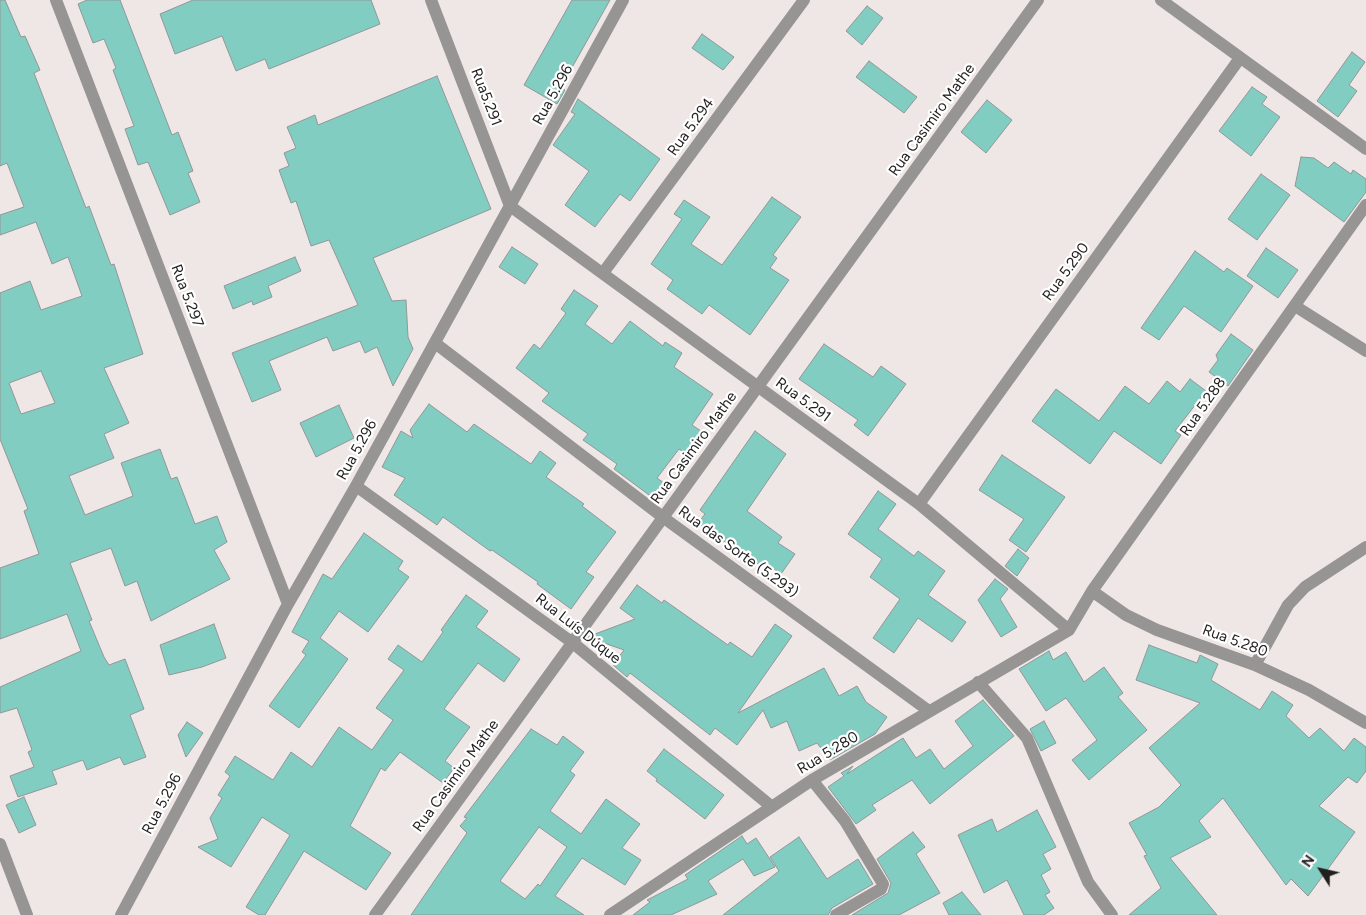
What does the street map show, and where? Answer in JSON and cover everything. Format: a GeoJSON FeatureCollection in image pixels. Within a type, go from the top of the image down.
{"type":"FeatureCollection","features":[{"type":"Feature","properties":{"kind":"street","name":"Rua 5.297"},"geometry":{"type":"LineString","coordinates":[[56,0],[288,604]]}},
{"type":"Feature","properties":{"kind":"street","name":"Rua5.291"},"geometry":{"type":"LineString","coordinates":[[430,0],[510,206]]}},
{"type":"Feature","properties":{"kind":"street","name":"Rua 5.296"},"geometry":{"type":"LineString","coordinates":[[120,915],[288,604],[356,486],[623,0]]}},
{"type":"Feature","properties":{"kind":"street","name":"Rua 5.294"},"geometry":{"type":"LineString","coordinates":[[603,273],[804,0]]}},
{"type":"Feature","properties":{"kind":"street","name":"Rua Casimiro Mathe"},"geometry":{"type":"LineString","coordinates":[[375,915],[1038,0]]}},
{"type":"Feature","properties":{"kind":"street"},"geometry":{"type":"LineString","coordinates":[[1161,0],[1366,150]]}},
{"type":"Feature","properties":{"kind":"street","name":"Rua 5.290"},"geometry":{"type":"LineString","coordinates":[[919,504],[1240,58]]}},
{"type":"Feature","properties":{"kind":"street","name":"Rua 5.288"},"geometry":{"type":"LineString","coordinates":[[1070,630],[1092,591],[1296,306],[1366,204]]}},
{"type":"Feature","properties":{"kind":"street","name":"Rua 5.291"},"geometry":{"type":"LineString","coordinates":[[510,206],[919,504],[1070,630]]}},
{"type":"Feature","properties":{"kind":"street"},"geometry":{"type":"LineString","coordinates":[[1296,306],[1366,351]]}},
{"type":"Feature","properties":{"kind":"street","name":"Rua das Sorte (5.293)"},"geometry":{"type":"LineString","coordinates":[[435,343],[664,518],[929,711]]}},
{"type":"Feature","properties":{"kind":"street","name":"Rua Luís Dúque"},"geometry":{"type":"LineString","coordinates":[[356,486],[573,643],[772,807]]}},
{"type":"Feature","properties":{"kind":"street"},"geometry":{"type":"LineString","coordinates":[[1255,665],[1288,606],[1300,593],[1366,547]]}},
{"type":"Feature","properties":{"kind":"street","name":"Rua 5.280"},"geometry":{"type":"LineString","coordinates":[[1092,591],[1126,615],[1157,630],[1255,665],[1310,690],[1366,723]]}},
{"type":"Feature","properties":{"kind":"street","name":"Rua 5.280"},"geometry":{"type":"LineString","coordinates":[[610,915],[812,780],[1070,630]]}},
{"type":"Feature","properties":{"kind":"street"},"geometry":{"type":"LineString","coordinates":[[978,682],[1028,738],[1088,882],[1112,915]]}},
{"type":"Feature","properties":{"kind":"street"},"geometry":{"type":"LineString","coordinates":[[812,780],[845,821],[883,884],[881,889],[836,915]]}},
{"type":"Feature","properties":{"kind":"street"},"geometry":{"type":"LineString","coordinates":[[0,844],[28,915]]}},
{"type":"Feature","properties":{"kind":"building"},"geometry":{"type":"Polygon","coordinates":[[[0,0],[5,0],[21,37],[25,36],[40,70],[34,73],[86,208],[89,206],[111,265],[114,264],[143,354],[104,368],[129,423],[104,434],[114,458],[69,476],[85,515],[133,496],[121,463],[160,449],[171,479],[177,477],[195,524],[217,516],[227,542],[214,550],[230,579],[151,621],[137,581],[125,586],[111,548],[70,563],[92,620],[89,621],[104,657],[109,665],[125,659],[144,709],[130,715],[146,757],[124,765],[120,757],[87,770],[83,760],[52,771],[57,784],[18,797],[10,776],[34,767],[28,752],[32,750],[17,708],[0,713],[0,687],[81,651],[67,614],[0,639],[0,568],[39,554],[24,511],[28,509],[0,439],[0,293],[30,281],[41,310],[82,296],[68,257],[52,264],[36,222],[0,235],[0,215],[24,207],[7,163],[0,166],[0,0]],[[41,371],[9,383],[21,414],[55,403],[41,371]]]}},
{"type":"Feature","properties":{"kind":"building"},"geometry":{"type":"Polygon","coordinates":[[[87,0],[120,0],[172,135],[178,132],[193,171],[188,173],[200,202],[170,215],[148,162],[138,165],[125,129],[134,126],[113,70],[116,68],[104,39],[93,43],[78,4],[87,0]]]}},
{"type":"Feature","properties":{"kind":"building"},"geometry":{"type":"Polygon","coordinates":[[[193,0],[371,0],[380,24],[269,69],[265,59],[236,71],[222,36],[175,54],[160,14],[193,0]]]}},
{"type":"Feature","properties":{"kind":"building"},"geometry":{"type":"Polygon","coordinates":[[[572,0],[610,0],[561,87],[565,90],[557,104],[524,85],[572,0]]]}},
{"type":"Feature","properties":{"kind":"building"},"geometry":{"type":"Polygon","coordinates":[[[867,6],[883,18],[862,45],[846,31],[867,6]]]}},
{"type":"Feature","properties":{"kind":"building"},"geometry":{"type":"Polygon","coordinates":[[[702,34],[734,57],[723,70],[692,48],[702,34]]]}},
{"type":"Feature","properties":{"kind":"building"},"geometry":{"type":"Polygon","coordinates":[[[1352,52],[1365,62],[1349,85],[1357,91],[1338,117],[1317,101],[1352,52]]]}},
{"type":"Feature","properties":{"kind":"building"},"geometry":{"type":"Polygon","coordinates":[[[869,61],[917,97],[904,113],[856,77],[869,61]]]}},
{"type":"Feature","properties":{"kind":"building"},"geometry":{"type":"Polygon","coordinates":[[[437,76],[491,209],[373,258],[392,301],[406,300],[408,337],[413,349],[393,386],[377,347],[365,353],[360,341],[333,351],[327,337],[269,361],[281,390],[252,402],[232,353],[358,305],[329,240],[311,246],[296,201],[291,203],[279,170],[289,166],[284,153],[296,148],[287,127],[315,115],[318,125],[437,76]]]}},
{"type":"Feature","properties":{"kind":"building"},"geometry":{"type":"Polygon","coordinates":[[[1252,87],[1267,97],[1262,104],[1280,117],[1251,156],[1219,131],[1252,87]]]}},
{"type":"Feature","properties":{"kind":"building"},"geometry":{"type":"Polygon","coordinates":[[[578,99],[660,159],[630,201],[620,194],[595,227],[565,205],[589,171],[553,145],[575,114],[571,112],[578,99]]]}},
{"type":"Feature","properties":{"kind":"building"},"geometry":{"type":"Polygon","coordinates":[[[987,100],[1012,120],[986,153],[961,132],[987,100]]]}},
{"type":"Feature","properties":{"kind":"building"},"geometry":{"type":"Polygon","coordinates":[[[1301,157],[1314,158],[1328,168],[1334,162],[1351,174],[1353,170],[1366,179],[1366,192],[1344,222],[1295,186],[1301,157]]]}},
{"type":"Feature","properties":{"kind":"building"},"geometry":{"type":"Polygon","coordinates":[[[1261,174],[1290,195],[1257,240],[1228,219],[1261,174]]]}},
{"type":"Feature","properties":{"kind":"building"},"geometry":{"type":"Polygon","coordinates":[[[772,197],[801,217],[773,255],[777,258],[770,268],[789,280],[750,335],[709,305],[702,314],[667,289],[673,280],[651,264],[682,219],[674,214],[684,200],[710,217],[691,244],[722,265],[772,197]]]}},
{"type":"Feature","properties":{"kind":"building"},"geometry":{"type":"Polygon","coordinates":[[[512,247],[538,264],[525,284],[499,267],[512,247]]]}},
{"type":"Feature","properties":{"kind":"building"},"geometry":{"type":"Polygon","coordinates":[[[1266,248],[1298,270],[1278,298],[1247,276],[1266,248]]]}},
{"type":"Feature","properties":{"kind":"building"},"geometry":{"type":"Polygon","coordinates":[[[1195,251],[1224,272],[1227,268],[1253,286],[1221,332],[1184,306],[1159,340],[1141,328],[1195,251]]]}},
{"type":"Feature","properties":{"kind":"building"},"geometry":{"type":"Polygon","coordinates":[[[295,257],[301,271],[268,286],[272,297],[253,305],[252,301],[233,309],[224,286],[295,257]]]}},
{"type":"Feature","properties":{"kind":"building"},"geometry":{"type":"Polygon","coordinates":[[[574,290],[598,306],[585,324],[612,344],[630,321],[663,346],[665,342],[682,353],[674,367],[713,394],[692,425],[701,431],[685,453],[679,449],[657,478],[664,483],[653,498],[614,469],[617,464],[583,440],[588,434],[542,401],[549,393],[516,368],[534,344],[540,349],[566,313],[561,309],[574,290]]]}},
{"type":"Feature","properties":{"kind":"building"},"geometry":{"type":"Polygon","coordinates":[[[1231,334],[1253,350],[1228,386],[1209,372],[1218,360],[1216,355],[1231,334]]]}},
{"type":"Feature","properties":{"kind":"building"},"geometry":{"type":"Polygon","coordinates":[[[824,344],[873,377],[881,366],[906,384],[868,436],[854,425],[858,420],[799,379],[824,344]]]}},
{"type":"Feature","properties":{"kind":"building"},"geometry":{"type":"Polygon","coordinates":[[[1190,379],[1206,391],[1175,431],[1181,435],[1161,464],[1114,431],[1090,464],[1032,421],[1056,389],[1099,421],[1125,386],[1149,404],[1167,381],[1180,392],[1190,379]]]}},
{"type":"Feature","properties":{"kind":"building"},"geometry":{"type":"Polygon","coordinates":[[[429,404],[467,432],[474,424],[531,464],[540,451],[556,463],[546,477],[584,504],[582,506],[616,532],[586,572],[594,577],[571,609],[537,584],[538,582],[492,550],[490,551],[443,517],[437,525],[394,495],[405,478],[382,467],[401,431],[413,438],[410,430],[429,404]]]}},
{"type":"Feature","properties":{"kind":"building"},"geometry":{"type":"Polygon","coordinates":[[[339,405],[354,438],[316,457],[300,423],[339,405]]]}},
{"type":"Feature","properties":{"kind":"building"},"geometry":{"type":"Polygon","coordinates":[[[755,431],[786,454],[747,511],[782,537],[778,543],[795,554],[781,574],[765,562],[762,566],[751,560],[698,523],[705,514],[700,510],[755,431]]]}},
{"type":"Feature","properties":{"kind":"building"},"geometry":{"type":"Polygon","coordinates":[[[1002,455],[1065,497],[1026,552],[1009,540],[1024,519],[979,490],[1002,455]]]}},
{"type":"Feature","properties":{"kind":"building"},"geometry":{"type":"Polygon","coordinates":[[[878,491],[896,504],[878,529],[914,556],[918,551],[945,571],[928,595],[966,622],[952,642],[918,618],[894,653],[873,638],[900,599],[870,577],[882,559],[848,534],[878,491]]]}},
{"type":"Feature","properties":{"kind":"building"},"geometry":{"type":"Polygon","coordinates":[[[364,533],[403,561],[398,569],[409,577],[368,632],[339,611],[320,638],[348,659],[299,728],[269,706],[306,655],[302,652],[309,641],[292,632],[323,574],[332,579],[364,533]]]}},
{"type":"Feature","properties":{"kind":"building"},"geometry":{"type":"Polygon","coordinates":[[[1018,549],[1029,558],[1017,576],[1005,566],[1018,549]]]}},
{"type":"Feature","properties":{"kind":"building"},"geometry":{"type":"Polygon","coordinates":[[[995,579],[1008,589],[1000,599],[1017,627],[1001,637],[978,600],[995,579]]]}},
{"type":"Feature","properties":{"kind":"building"},"geometry":{"type":"Polygon","coordinates":[[[637,585],[662,603],[664,600],[728,645],[730,642],[752,657],[775,624],[792,636],[738,713],[824,668],[839,696],[857,686],[866,702],[887,717],[875,734],[830,760],[817,743],[799,751],[787,721],[771,728],[763,710],[737,745],[715,728],[710,735],[630,673],[627,677],[613,665],[624,650],[587,637],[635,619],[620,608],[637,585]]]}},
{"type":"Feature","properties":{"kind":"building"},"geometry":{"type":"Polygon","coordinates":[[[466,595],[488,611],[476,627],[520,659],[504,682],[478,663],[444,709],[470,727],[445,761],[454,768],[443,783],[400,752],[385,771],[381,768],[350,826],[391,853],[366,890],[304,851],[265,915],[259,915],[246,907],[290,835],[262,817],[231,867],[198,847],[218,839],[210,818],[222,798],[218,795],[230,776],[225,772],[235,756],[273,780],[291,752],[312,767],[339,727],[372,750],[393,720],[376,708],[404,670],[388,659],[398,645],[422,662],[443,632],[441,630],[466,595]]]}},
{"type":"Feature","properties":{"kind":"building"},"geometry":{"type":"Polygon","coordinates":[[[214,624],[226,658],[202,667],[169,675],[160,645],[214,624]]]}},
{"type":"Feature","properties":{"kind":"building"},"geometry":{"type":"Polygon","coordinates":[[[1149,645],[1197,663],[1200,655],[1218,664],[1211,680],[1260,710],[1272,691],[1293,705],[1286,716],[1309,738],[1320,728],[1344,751],[1354,738],[1366,747],[1366,771],[1357,783],[1348,777],[1319,806],[1355,832],[1308,896],[1291,879],[1286,885],[1223,798],[1199,821],[1211,837],[1170,858],[1217,915],[1129,915],[1161,888],[1144,856],[1147,855],[1129,823],[1159,807],[1181,785],[1149,748],[1200,703],[1136,680],[1149,645]]]}},
{"type":"Feature","properties":{"kind":"building"},"geometry":{"type":"Polygon","coordinates":[[[1049,651],[1053,660],[1066,652],[1084,682],[1104,667],[1123,693],[1118,697],[1147,730],[1089,780],[1072,760],[1097,740],[1066,698],[1046,711],[1019,669],[1049,651]]]}},
{"type":"Feature","properties":{"kind":"building"},"geometry":{"type":"Polygon","coordinates":[[[983,700],[1014,736],[930,804],[912,780],[872,805],[876,810],[856,824],[828,787],[844,776],[841,773],[853,766],[847,774],[903,738],[916,758],[930,749],[944,769],[973,746],[955,721],[983,700]]]}},
{"type":"Feature","properties":{"kind":"building"},"geometry":{"type":"Polygon","coordinates":[[[1044,721],[1056,743],[1041,751],[1030,729],[1044,721]]]}},
{"type":"Feature","properties":{"kind":"building"},"geometry":{"type":"Polygon","coordinates":[[[187,722],[203,733],[186,757],[178,735],[187,722]]]}},
{"type":"Feature","properties":{"kind":"building"},"geometry":{"type":"Polygon","coordinates":[[[531,729],[557,745],[563,736],[584,752],[570,771],[575,775],[550,811],[581,834],[606,799],[640,824],[622,848],[641,860],[625,885],[582,858],[555,896],[584,915],[411,915],[467,833],[460,826],[467,818],[464,817],[531,729]],[[539,827],[500,881],[525,899],[538,884],[540,886],[567,847],[539,827]]]}},
{"type":"Feature","properties":{"kind":"building"},"geometry":{"type":"Polygon","coordinates":[[[664,749],[724,795],[705,819],[656,781],[657,779],[647,771],[664,749]]]}},
{"type":"Feature","properties":{"kind":"building"},"geometry":{"type":"Polygon","coordinates":[[[24,797],[36,825],[19,833],[6,805],[24,797]]]}},
{"type":"Feature","properties":{"kind":"building"},"geometry":{"type":"Polygon","coordinates":[[[1037,810],[1056,847],[1043,854],[1051,869],[1041,875],[1050,892],[1045,895],[1054,908],[1044,915],[1024,915],[1007,880],[984,893],[958,835],[992,819],[997,832],[1037,810]]]}},
{"type":"Feature","properties":{"kind":"building"},"geometry":{"type":"Polygon","coordinates":[[[913,832],[925,847],[916,854],[940,893],[899,915],[852,915],[888,893],[891,883],[877,859],[913,832]]]}},
{"type":"Feature","properties":{"kind":"building"},"geometry":{"type":"Polygon","coordinates":[[[742,836],[747,844],[756,838],[775,867],[754,876],[743,859],[708,881],[717,894],[671,915],[633,915],[650,902],[647,900],[688,879],[685,875],[742,836]]]}},
{"type":"Feature","properties":{"kind":"building"},"geometry":{"type":"Polygon","coordinates":[[[799,837],[827,879],[858,859],[873,884],[832,908],[828,915],[723,915],[779,871],[770,857],[799,837]]]}},
{"type":"Feature","properties":{"kind":"building"},"geometry":{"type":"Polygon","coordinates":[[[962,892],[981,915],[949,915],[943,903],[962,892]]]}}]}
